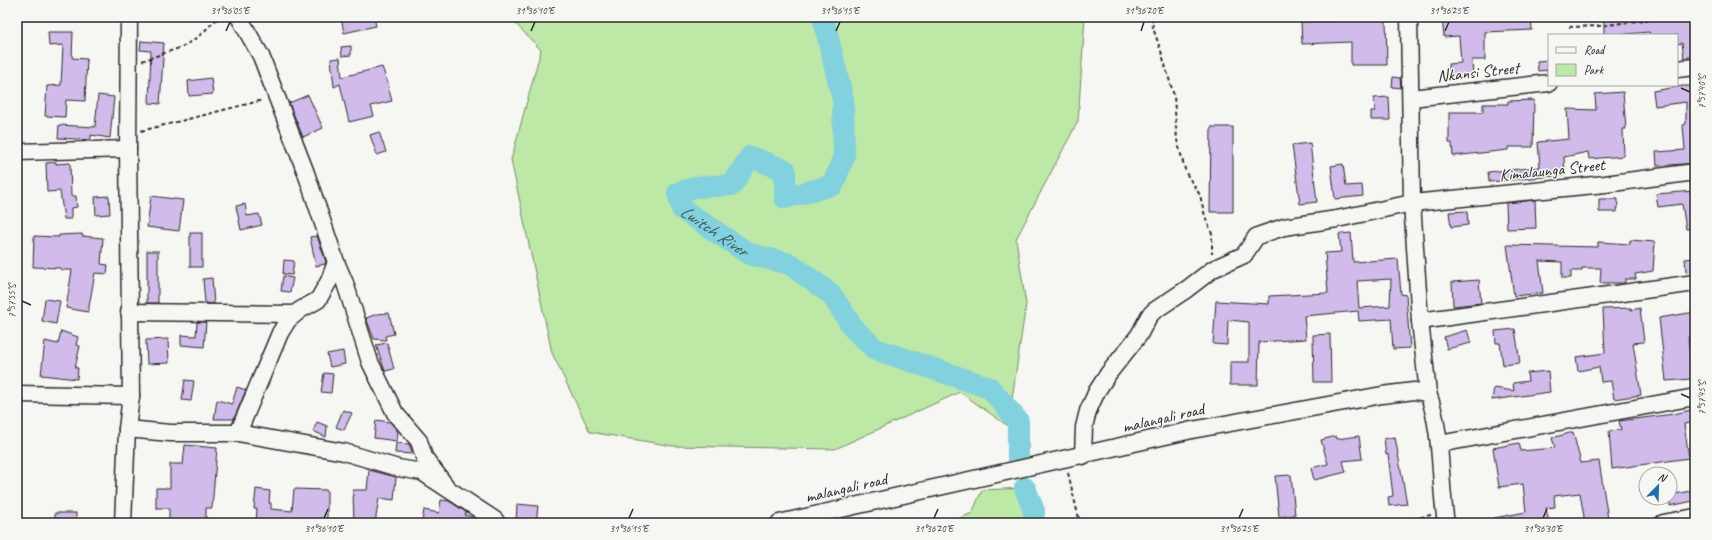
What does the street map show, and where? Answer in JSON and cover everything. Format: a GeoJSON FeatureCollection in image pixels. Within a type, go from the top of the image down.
{"type":"FeatureCollection","features":[{"type":"Feature","properties":{"kind":"street"},"geometry":{"type":"LineString","coordinates":[[123,523],[127,429],[131,396],[128,141],[129,17]]}},
{"type":"Feature","properties":{"kind":"street"},"geometry":{"type":"LineString","coordinates":[[240,17],[261,56],[306,172],[336,262],[345,283],[370,362],[395,413],[419,441],[424,456],[448,490]]}},
{"type":"Feature","properties":{"kind":"street"},"geometry":{"type":"LineString","coordinates":[[1409,17],[1412,203],[1420,321],[1428,393],[1439,444],[1445,518]]}},
{"type":"Feature","properties":{"kind":"street"},"geometry":{"type":"LineString","coordinates":[[1678,69],[1695,67]]}},
{"type":"Feature","properties":{"kind":"street","name":"Nkansi Street"},"geometry":{"type":"LineString","coordinates":[[1411,98],[1548,83]]}},
{"type":"Feature","properties":{"kind":"street"},"geometry":{"type":"LineString","coordinates":[[17,152],[128,141]]}},
{"type":"Feature","properties":{"kind":"street","name":"Kimalaunga Street"},"geometry":{"type":"LineString","coordinates":[[1083,456],[1084,427],[1088,411],[1097,391],[1108,374],[1139,335],[1154,311],[1187,289],[1213,269],[1244,255],[1256,237],[1284,227],[1337,219],[1412,203],[1605,184],[1695,172]]}},
{"type":"Feature","properties":{"kind":"street"},"geometry":{"type":"LineString","coordinates":[[238,433],[280,334],[288,320],[318,300],[329,281],[336,262]]}},
{"type":"Feature","properties":{"kind":"street"},"geometry":{"type":"LineString","coordinates":[[1420,321],[1695,283]]}},
{"type":"Feature","properties":{"kind":"street"},"geometry":{"type":"LineString","coordinates":[[129,312],[295,314]]}},
{"type":"Feature","properties":{"kind":"street","name":"malangali road"},"geometry":{"type":"LineString","coordinates":[[779,523],[1083,456],[1192,430],[1331,403],[1401,393],[1428,393]]}},
{"type":"Feature","properties":{"kind":"street"},"geometry":{"type":"LineString","coordinates":[[17,394],[131,396]]}},
{"type":"Feature","properties":{"kind":"street"},"geometry":{"type":"LineString","coordinates":[[1439,444],[1695,397]]}},
{"type":"Feature","properties":{"kind":"street"},"geometry":{"type":"LineString","coordinates":[[127,429],[170,433],[238,433],[344,452],[398,468],[422,472],[495,520],[497,523]]}},
{"type":"Feature","properties":{"kind":"street"},"geometry":{"type":"LineString","coordinates":[[1663,523],[1695,517]]}},
{"type":"Feature","properties":{"kind":"path"},"geometry":{"type":"LineString","coordinates":[[129,66],[182,47],[198,37],[220,17]]}},
{"type":"Feature","properties":{"kind":"path"},"geometry":{"type":"LineString","coordinates":[[1152,17],[1152,28],[1161,51],[1174,96],[1177,140],[1186,173],[1200,195],[1205,216],[1212,234],[1213,269]]}},
{"type":"Feature","properties":{"kind":"path"},"geometry":{"type":"LineString","coordinates":[[1569,27],[1599,26],[1670,17]]}},
{"type":"Feature","properties":{"kind":"path"},"geometry":{"type":"LineString","coordinates":[[128,141],[267,98],[278,99]]}},
{"type":"Feature","properties":{"kind":"path"},"geometry":{"type":"LineString","coordinates":[[1065,460],[1080,523]]}},
{"type":"Feature","properties":{"kind":"path"},"geometry":{"type":"LineString","coordinates":[[1393,523],[1445,518]]}},
{"type":"Feature","properties":{"kind":"green space"},"geometry":{"type":"Polygon","coordinates":[[[509,17],[1085,17],[1078,121],[1016,239],[1026,304],[1008,426],[960,392],[835,449],[673,446],[590,432],[552,353],[511,160],[541,50],[509,17]]]}},
{"type":"Feature","properties":{"kind":"green space"},"geometry":{"type":"Polygon","coordinates":[[[1025,488],[1045,520],[1064,523],[948,523],[972,513],[982,490],[1025,488]]]}},
{"type":"Feature","properties":{"kind":"building"},"geometry":{"type":"Polygon","coordinates":[[[341,17],[374,17],[376,26],[344,33],[341,17]]]}},
{"type":"Feature","properties":{"kind":"building"},"geometry":{"type":"Polygon","coordinates":[[[1442,17],[1531,17],[1532,30],[1485,32],[1485,60],[1472,60],[1473,76],[1450,78],[1448,64],[1461,63],[1459,36],[1444,37],[1442,17]]]}},
{"type":"Feature","properties":{"kind":"building"},"geometry":{"type":"Polygon","coordinates":[[[1604,17],[1689,17],[1689,21],[1695,19],[1695,56],[1684,58],[1682,43],[1678,44],[1678,34],[1650,34],[1649,32],[1604,34],[1604,17]]]}},
{"type":"Feature","properties":{"kind":"building"},"geometry":{"type":"Polygon","coordinates":[[[1386,19],[1387,65],[1351,65],[1351,42],[1302,44],[1301,22],[1386,19]]]}},
{"type":"Feature","properties":{"kind":"building"},"geometry":{"type":"Polygon","coordinates":[[[48,32],[73,32],[72,58],[87,59],[85,101],[66,100],[65,117],[45,116],[47,86],[61,85],[63,45],[49,46],[48,32]]]}},
{"type":"Feature","properties":{"kind":"building"},"geometry":{"type":"Polygon","coordinates":[[[141,41],[164,43],[160,104],[149,103],[151,51],[140,50],[141,41]]]}},
{"type":"Feature","properties":{"kind":"building"},"geometry":{"type":"Polygon","coordinates":[[[351,46],[351,55],[342,56],[341,47],[351,46]]]}},
{"type":"Feature","properties":{"kind":"building"},"geometry":{"type":"Polygon","coordinates":[[[340,58],[342,77],[382,67],[389,86],[392,101],[371,106],[374,116],[349,122],[340,84],[334,87],[331,59],[340,58]]]}},
{"type":"Feature","properties":{"kind":"building"},"geometry":{"type":"Polygon","coordinates":[[[1548,60],[1548,70],[1538,71],[1537,61],[1548,60]]]}},
{"type":"Feature","properties":{"kind":"building"},"geometry":{"type":"Polygon","coordinates":[[[1393,77],[1400,78],[1401,88],[1392,87],[1393,77]]]}},
{"type":"Feature","properties":{"kind":"building"},"geometry":{"type":"Polygon","coordinates":[[[211,78],[213,94],[189,96],[188,81],[211,78]]]}},
{"type":"Feature","properties":{"kind":"building"},"geometry":{"type":"Polygon","coordinates":[[[1683,86],[1695,86],[1695,163],[1657,166],[1656,152],[1685,150],[1683,125],[1686,124],[1686,102],[1655,106],[1653,91],[1683,86]]]}},
{"type":"Feature","properties":{"kind":"building"},"geometry":{"type":"Polygon","coordinates":[[[1623,92],[1626,129],[1623,129],[1624,156],[1589,159],[1588,152],[1564,157],[1565,175],[1489,182],[1488,172],[1540,167],[1538,142],[1569,139],[1567,109],[1596,110],[1595,94],[1623,92]]]}},
{"type":"Feature","properties":{"kind":"building"},"geometry":{"type":"Polygon","coordinates":[[[98,95],[114,97],[110,138],[91,135],[91,140],[58,138],[59,125],[95,127],[98,95]]]}},
{"type":"Feature","properties":{"kind":"building"},"geometry":{"type":"Polygon","coordinates":[[[308,95],[323,128],[303,137],[289,103],[308,95]]]}},
{"type":"Feature","properties":{"kind":"building"},"geometry":{"type":"Polygon","coordinates":[[[1389,97],[1390,120],[1371,120],[1371,111],[1375,111],[1374,98],[1389,97]]]}},
{"type":"Feature","properties":{"kind":"building"},"geometry":{"type":"Polygon","coordinates":[[[1534,100],[1533,147],[1508,147],[1508,150],[1453,156],[1452,143],[1449,143],[1449,112],[1483,112],[1483,104],[1508,104],[1508,101],[1534,100]]]}},
{"type":"Feature","properties":{"kind":"building"},"geometry":{"type":"Polygon","coordinates":[[[1211,127],[1233,127],[1233,212],[1210,212],[1211,127]]]}},
{"type":"Feature","properties":{"kind":"building"},"geometry":{"type":"Polygon","coordinates":[[[379,132],[386,152],[377,155],[370,135],[379,132]]]}},
{"type":"Feature","properties":{"kind":"building"},"geometry":{"type":"Polygon","coordinates":[[[1310,143],[1317,202],[1300,204],[1292,145],[1310,143]]]}},
{"type":"Feature","properties":{"kind":"building"},"geometry":{"type":"Polygon","coordinates":[[[56,162],[56,164],[70,163],[71,196],[76,196],[77,207],[71,208],[71,219],[64,219],[60,191],[47,192],[46,163],[56,162]]]}},
{"type":"Feature","properties":{"kind":"building"},"geometry":{"type":"Polygon","coordinates":[[[1343,164],[1346,186],[1362,185],[1363,196],[1335,199],[1331,166],[1343,164]]]}},
{"type":"Feature","properties":{"kind":"building"},"geometry":{"type":"Polygon","coordinates":[[[1695,191],[1695,228],[1686,229],[1682,204],[1658,207],[1656,194],[1695,191]]]}},
{"type":"Feature","properties":{"kind":"building"},"geometry":{"type":"Polygon","coordinates":[[[109,196],[110,214],[96,215],[95,197],[109,196]]]}},
{"type":"Feature","properties":{"kind":"building"},"geometry":{"type":"Polygon","coordinates":[[[151,196],[183,200],[179,231],[147,227],[151,196]]]}},
{"type":"Feature","properties":{"kind":"building"},"geometry":{"type":"Polygon","coordinates":[[[1599,199],[1618,199],[1617,212],[1599,212],[1599,199]]]}},
{"type":"Feature","properties":{"kind":"building"},"geometry":{"type":"Polygon","coordinates":[[[1535,200],[1536,228],[1507,229],[1506,203],[1535,200]]]}},
{"type":"Feature","properties":{"kind":"building"},"geometry":{"type":"Polygon","coordinates":[[[245,204],[247,216],[259,214],[262,225],[241,230],[236,206],[245,204]]]}},
{"type":"Feature","properties":{"kind":"building"},"geometry":{"type":"Polygon","coordinates":[[[1467,211],[1468,225],[1451,227],[1449,212],[1467,211]]]}},
{"type":"Feature","properties":{"kind":"building"},"geometry":{"type":"Polygon","coordinates":[[[190,233],[202,233],[202,267],[190,267],[190,233]]]}},
{"type":"Feature","properties":{"kind":"building"},"geometry":{"type":"Polygon","coordinates":[[[1351,233],[1353,262],[1398,259],[1401,294],[1406,295],[1410,348],[1393,349],[1391,319],[1359,321],[1358,311],[1304,316],[1306,339],[1259,342],[1258,385],[1230,385],[1230,362],[1249,362],[1249,322],[1228,320],[1227,345],[1213,344],[1216,301],[1269,304],[1269,296],[1328,293],[1325,253],[1341,252],[1339,234],[1351,233]],[[1391,279],[1357,281],[1359,308],[1390,306],[1391,279]]]}},
{"type":"Feature","properties":{"kind":"building"},"geometry":{"type":"Polygon","coordinates":[[[82,234],[82,236],[103,238],[101,264],[108,265],[107,274],[95,273],[88,312],[66,308],[72,270],[33,267],[34,236],[59,237],[59,235],[82,234]]]}},
{"type":"Feature","properties":{"kind":"building"},"geometry":{"type":"Polygon","coordinates":[[[317,236],[326,262],[325,264],[316,266],[310,237],[317,236]]]}},
{"type":"Feature","properties":{"kind":"building"},"geometry":{"type":"Polygon","coordinates":[[[1630,240],[1655,242],[1653,271],[1635,274],[1636,279],[1625,279],[1625,283],[1600,283],[1601,268],[1582,268],[1582,271],[1571,271],[1571,278],[1562,278],[1562,262],[1539,261],[1543,293],[1514,296],[1507,245],[1598,247],[1598,242],[1630,244],[1630,240]]]}},
{"type":"Feature","properties":{"kind":"building"},"geometry":{"type":"Polygon","coordinates":[[[147,251],[158,251],[158,303],[147,303],[147,251]]]}},
{"type":"Feature","properties":{"kind":"building"},"geometry":{"type":"Polygon","coordinates":[[[1695,258],[1695,271],[1686,272],[1685,259],[1695,258]]]}},
{"type":"Feature","properties":{"kind":"building"},"geometry":{"type":"Polygon","coordinates":[[[284,260],[294,261],[292,275],[283,274],[284,260]]]}},
{"type":"Feature","properties":{"kind":"building"},"geometry":{"type":"Polygon","coordinates":[[[283,276],[293,278],[290,292],[281,291],[283,276]]]}},
{"type":"Feature","properties":{"kind":"building"},"geometry":{"type":"Polygon","coordinates":[[[212,278],[214,304],[205,303],[203,279],[212,278]]]}},
{"type":"Feature","properties":{"kind":"building"},"geometry":{"type":"Polygon","coordinates":[[[1479,280],[1481,303],[1453,306],[1452,282],[1479,280]]]}},
{"type":"Feature","properties":{"kind":"building"},"geometry":{"type":"Polygon","coordinates":[[[45,299],[60,301],[56,324],[42,321],[45,299]]]}},
{"type":"Feature","properties":{"kind":"building"},"geometry":{"type":"Polygon","coordinates":[[[1631,308],[1631,310],[1640,308],[1644,342],[1633,343],[1641,395],[1614,399],[1611,381],[1601,382],[1599,367],[1578,371],[1576,357],[1605,353],[1603,309],[1631,308]]]}},
{"type":"Feature","properties":{"kind":"building"},"geometry":{"type":"Polygon","coordinates":[[[1695,312],[1695,337],[1688,337],[1692,379],[1666,381],[1659,318],[1695,312]]]}},
{"type":"Feature","properties":{"kind":"building"},"geometry":{"type":"Polygon","coordinates":[[[389,313],[394,334],[385,336],[386,340],[374,339],[366,318],[377,314],[389,313]]]}},
{"type":"Feature","properties":{"kind":"building"},"geometry":{"type":"Polygon","coordinates":[[[197,322],[206,322],[204,347],[181,345],[181,335],[196,336],[197,322]]]}},
{"type":"Feature","properties":{"kind":"building"},"geometry":{"type":"Polygon","coordinates":[[[1515,329],[1520,363],[1503,365],[1500,343],[1496,343],[1495,331],[1515,329]]]}},
{"type":"Feature","properties":{"kind":"building"},"geometry":{"type":"Polygon","coordinates":[[[1467,330],[1471,343],[1447,349],[1444,337],[1467,330]]]}},
{"type":"Feature","properties":{"kind":"building"},"geometry":{"type":"Polygon","coordinates":[[[61,331],[78,337],[76,345],[80,346],[75,368],[78,368],[77,379],[41,375],[45,341],[58,344],[61,331]]]}},
{"type":"Feature","properties":{"kind":"building"},"geometry":{"type":"Polygon","coordinates":[[[1330,334],[1331,382],[1314,382],[1313,335],[1330,334]]]}},
{"type":"Feature","properties":{"kind":"building"},"geometry":{"type":"Polygon","coordinates":[[[168,339],[169,363],[147,364],[146,340],[168,339]]]}},
{"type":"Feature","properties":{"kind":"building"},"geometry":{"type":"Polygon","coordinates":[[[387,343],[394,369],[385,371],[376,345],[387,343]]]}},
{"type":"Feature","properties":{"kind":"building"},"geometry":{"type":"Polygon","coordinates":[[[343,351],[345,364],[330,367],[327,354],[343,351]]]}},
{"type":"Feature","properties":{"kind":"building"},"geometry":{"type":"Polygon","coordinates":[[[1548,371],[1550,392],[1492,400],[1494,388],[1514,391],[1513,383],[1528,381],[1527,373],[1548,371]]]}},
{"type":"Feature","properties":{"kind":"building"},"geometry":{"type":"Polygon","coordinates":[[[324,373],[333,374],[331,393],[321,392],[324,373]]]}},
{"type":"Feature","properties":{"kind":"building"},"geometry":{"type":"Polygon","coordinates":[[[185,380],[194,381],[191,401],[182,400],[185,380]]]}},
{"type":"Feature","properties":{"kind":"building"},"geometry":{"type":"Polygon","coordinates":[[[237,387],[246,390],[234,419],[214,419],[217,400],[232,404],[237,387]]]}},
{"type":"Feature","properties":{"kind":"building"},"geometry":{"type":"Polygon","coordinates":[[[1695,409],[1695,422],[1684,424],[1689,458],[1612,469],[1609,431],[1621,430],[1619,421],[1674,414],[1695,409]]]}},
{"type":"Feature","properties":{"kind":"building"},"geometry":{"type":"Polygon","coordinates":[[[343,410],[352,413],[344,430],[336,427],[343,410]]]}},
{"type":"Feature","properties":{"kind":"building"},"geometry":{"type":"Polygon","coordinates":[[[376,420],[390,422],[398,432],[397,441],[374,438],[376,420]]]}},
{"type":"Feature","properties":{"kind":"building"},"geometry":{"type":"Polygon","coordinates":[[[317,422],[327,426],[326,437],[313,431],[317,422]]]}},
{"type":"Feature","properties":{"kind":"building"},"geometry":{"type":"Polygon","coordinates":[[[1573,432],[1581,463],[1599,461],[1608,519],[1585,523],[1580,493],[1554,496],[1555,507],[1546,508],[1549,523],[1495,523],[1494,518],[1526,512],[1523,484],[1499,487],[1493,448],[1519,443],[1521,451],[1555,448],[1552,438],[1573,432]]]}},
{"type":"Feature","properties":{"kind":"building"},"geometry":{"type":"Polygon","coordinates":[[[1336,436],[1337,439],[1359,436],[1362,459],[1343,461],[1346,472],[1314,480],[1311,468],[1328,464],[1321,440],[1336,436]]]}},
{"type":"Feature","properties":{"kind":"building"},"geometry":{"type":"Polygon","coordinates":[[[1395,437],[1407,504],[1389,506],[1388,497],[1393,496],[1388,454],[1386,455],[1384,439],[1395,437]]]}},
{"type":"Feature","properties":{"kind":"building"},"geometry":{"type":"Polygon","coordinates":[[[396,443],[409,444],[413,454],[395,453],[396,443]]]}},
{"type":"Feature","properties":{"kind":"building"},"geometry":{"type":"Polygon","coordinates":[[[185,445],[217,448],[212,508],[206,508],[206,523],[169,523],[169,508],[156,508],[156,488],[170,488],[170,464],[183,464],[185,445]]]}},
{"type":"Feature","properties":{"kind":"building"},"geometry":{"type":"Polygon","coordinates":[[[369,470],[396,477],[394,500],[379,498],[375,523],[354,523],[353,490],[367,490],[369,470]]]}},
{"type":"Feature","properties":{"kind":"building"},"geometry":{"type":"Polygon","coordinates":[[[1291,475],[1295,515],[1279,517],[1275,476],[1291,475]]]}},
{"type":"Feature","properties":{"kind":"building"},"geometry":{"type":"Polygon","coordinates":[[[256,489],[270,491],[269,503],[271,503],[271,509],[292,511],[294,489],[327,490],[327,523],[256,523],[257,509],[254,509],[256,489]]]}},
{"type":"Feature","properties":{"kind":"building"},"geometry":{"type":"Polygon","coordinates":[[[1690,491],[1693,501],[1678,504],[1678,493],[1690,491]]]}},
{"type":"Feature","properties":{"kind":"building"},"geometry":{"type":"Polygon","coordinates":[[[441,500],[449,501],[466,512],[465,515],[482,523],[422,522],[424,510],[439,513],[441,500]]]}},
{"type":"Feature","properties":{"kind":"building"},"geometry":{"type":"Polygon","coordinates":[[[517,504],[538,506],[536,523],[516,523],[517,504]]]}},
{"type":"Feature","properties":{"kind":"building"},"geometry":{"type":"Polygon","coordinates":[[[55,513],[76,513],[76,523],[55,523],[55,513]]]}},
{"type":"Feature","properties":{"kind":"waterway","name":"Lwitch River"},"geometry":{"type":"LineString","coordinates":[[823,17],[843,100],[844,156],[833,185],[785,198],[785,170],[750,157],[732,185],[695,187],[678,193],[682,209],[749,254],[790,264],[831,294],[854,329],[875,349],[990,388],[1018,421],[1018,457]]}},
{"type":"Feature","properties":{"kind":"waterway"},"geometry":{"type":"LineString","coordinates":[[1025,488],[1034,511],[1033,523]]}}]}
